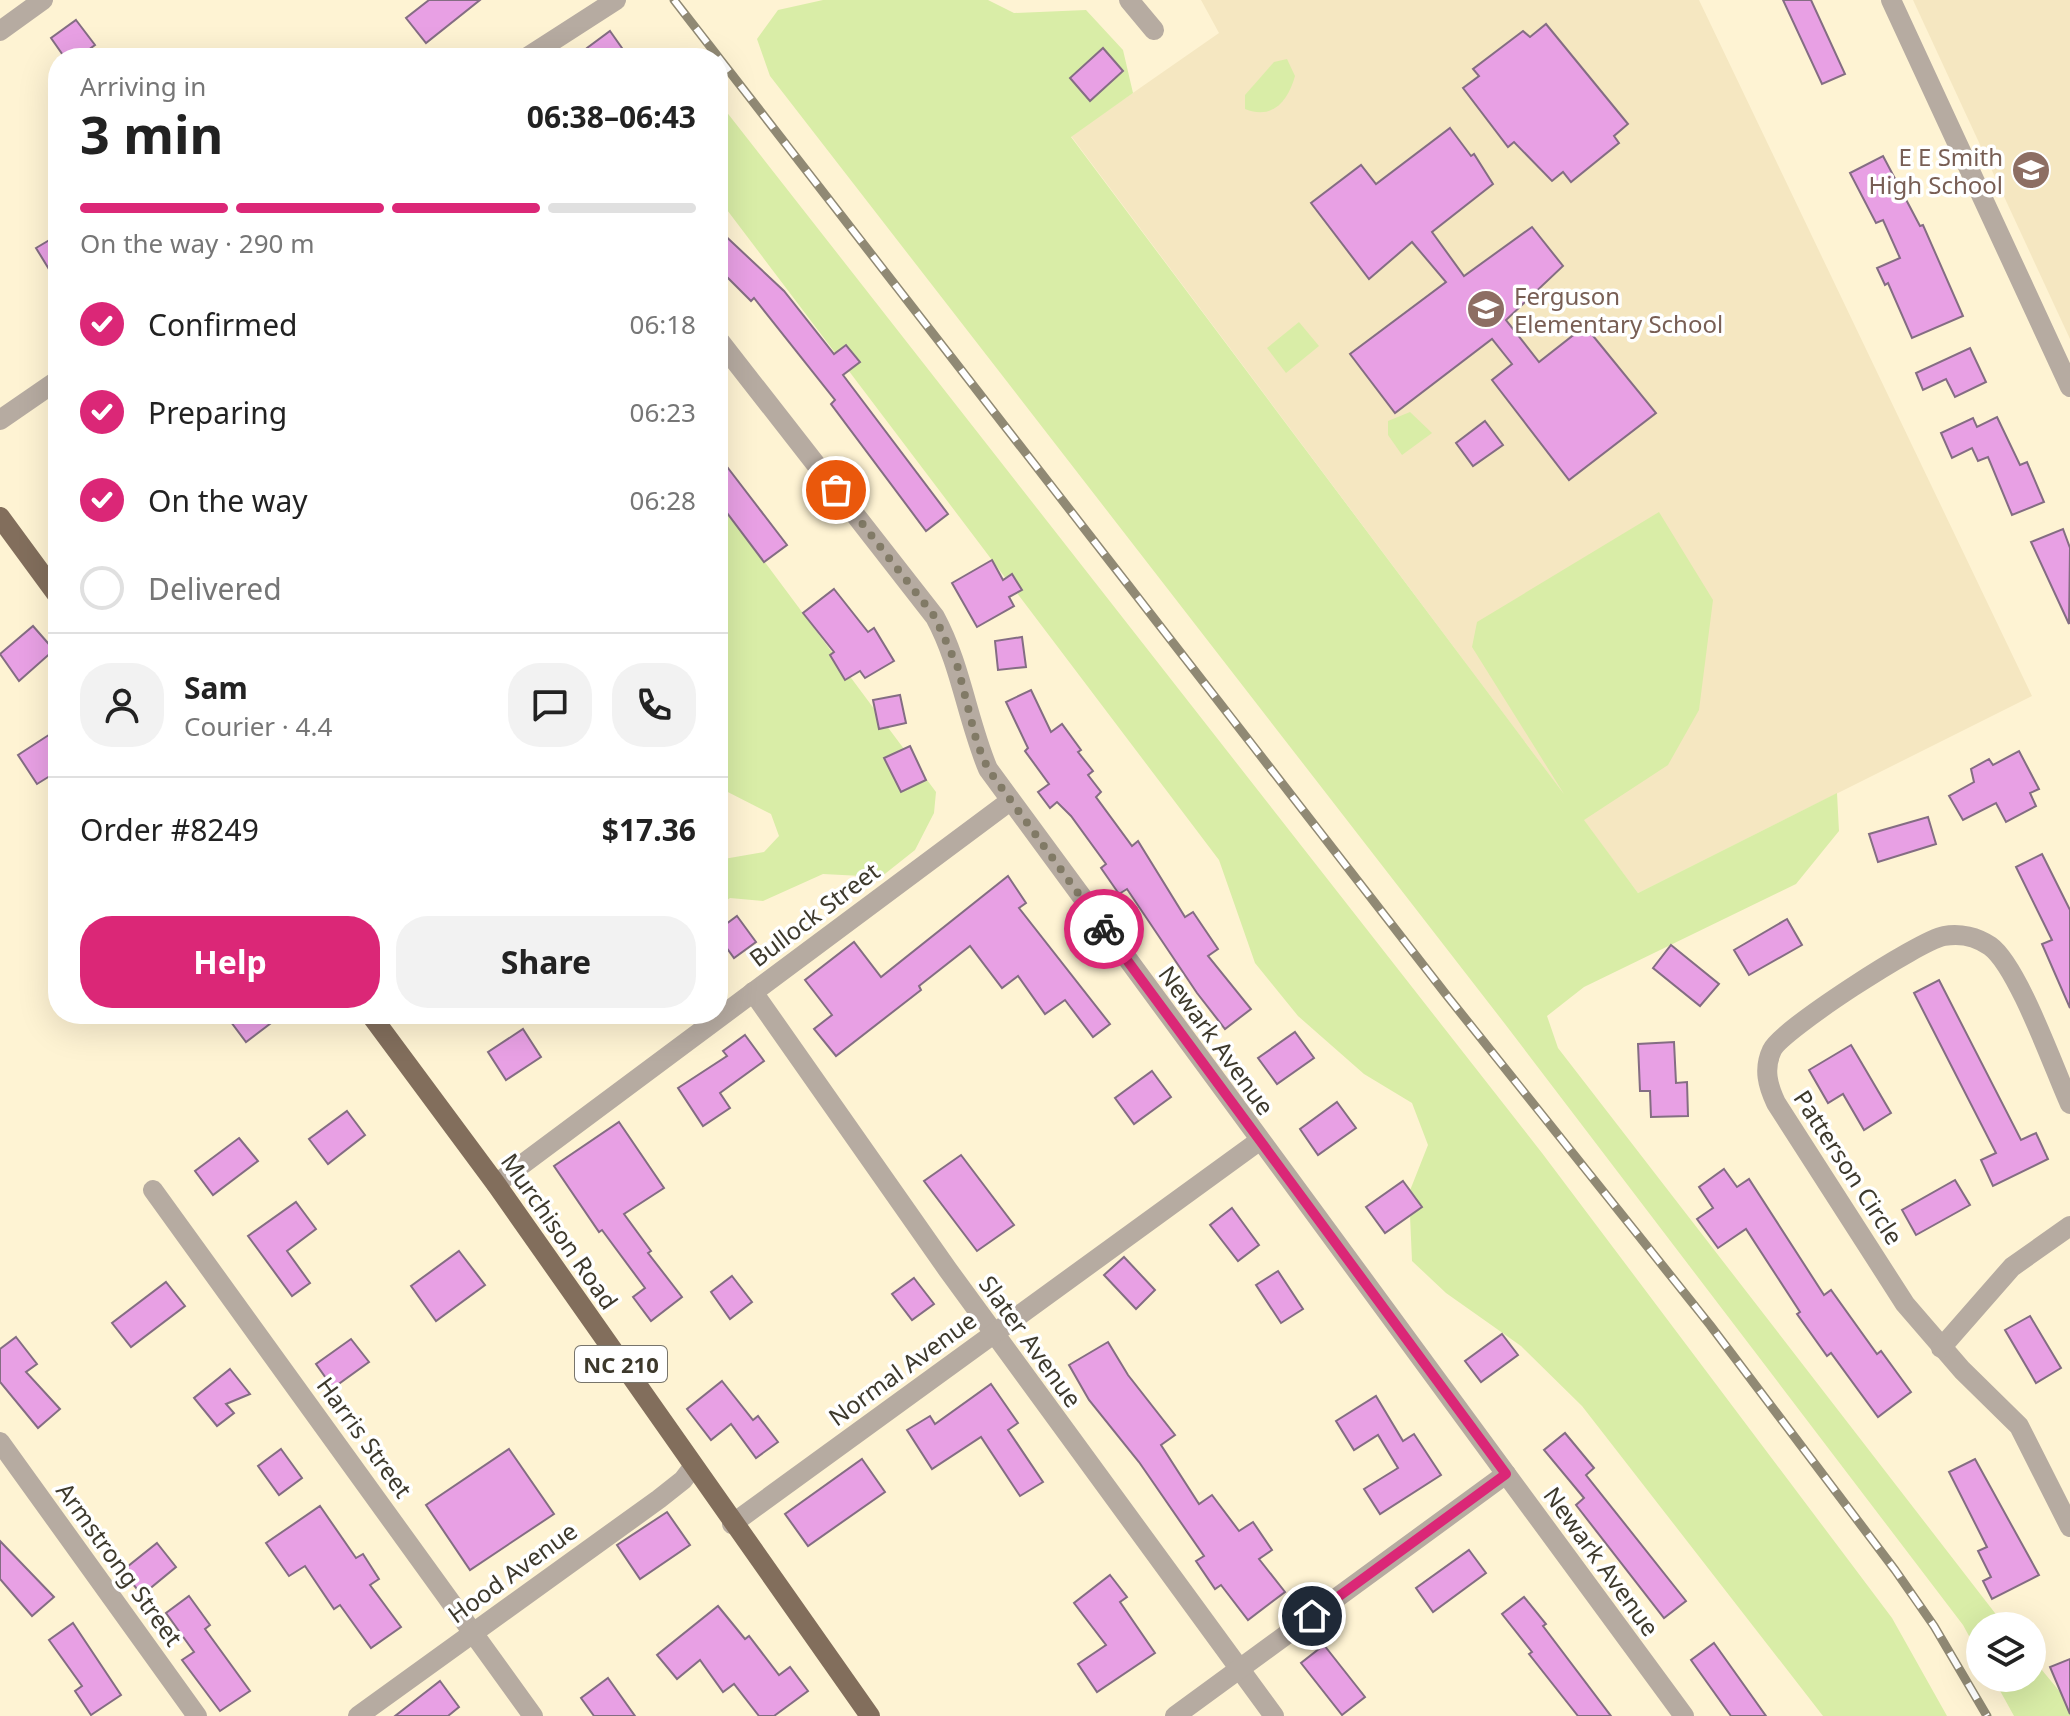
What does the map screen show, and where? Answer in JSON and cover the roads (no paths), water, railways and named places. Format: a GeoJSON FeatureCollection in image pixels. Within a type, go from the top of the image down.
{"type":"FeatureCollection","features":[{"type":"Feature","properties":{"kind":"main road"},"geometry":{"type":"LineString","coordinates":[[0,517],[48,582]]}},
{"type":"Feature","properties":{"kind":"main road","name":"Murchison Road"},"geometry":{"type":"LineString","coordinates":[[377,1024],[496,1184],[732,1524],[870,1716]]}},
{"type":"Feature","properties":{"kind":"street"},"geometry":{"type":"LineString","coordinates":[[0,31],[43,0]]}},
{"type":"Feature","properties":{"kind":"street"},"geometry":{"type":"LineString","coordinates":[[543,48],[616,0]]}},
{"type":"Feature","properties":{"kind":"street"},"geometry":{"type":"LineString","coordinates":[[1129,0],[1154,30]]}},
{"type":"Feature","properties":{"kind":"street"},"geometry":{"type":"LineString","coordinates":[[1891,0],[2070,387]]}},
{"type":"Feature","properties":{"kind":"street","name":"Newark Avenue"},"geometry":{"type":"LineString","coordinates":[[728,352],[935,617],[958,668],[977,743],[988,769],[1010,801],[1684,1716]]}},
{"type":"Feature","properties":{"kind":"street"},"geometry":{"type":"LineString","coordinates":[[0,420],[48,387]]}},
{"type":"Feature","properties":{"kind":"street","name":"Bullock Street"},"geometry":{"type":"LineString","coordinates":[[728,1011],[1010,801]]}},
{"type":"Feature","properties":{"kind":"street","name":"Patterson Circle"},"geometry":{"type":"LineString","coordinates":[[2070,1104],[2006,963],[1987,944],[1960,935],[1931,939],[1791,1028],[1772,1049],[1767,1077],[1776,1103],[1905,1304],[1941,1348],[2019,1426],[2070,1527]]}},
{"type":"Feature","properties":{"kind":"street","name":"Slater Avenue"},"geometry":{"type":"LineString","coordinates":[[753,992],[994,1333],[1274,1716]]}},
{"type":"Feature","properties":{"kind":"street","name":"Bullock Street"},"geometry":{"type":"LineString","coordinates":[[496,1184],[710,1024]]}},
{"type":"Feature","properties":{"kind":"street","name":"Normal Avenue"},"geometry":{"type":"LineString","coordinates":[[732,1524],[1259,1141]]}},
{"type":"Feature","properties":{"kind":"street","name":"Harris Street"},"geometry":{"type":"LineString","coordinates":[[153,1190],[533,1716]]}},
{"type":"Feature","properties":{"kind":"street"},"geometry":{"type":"LineString","coordinates":[[1941,1348],[2012,1267],[2070,1226]]}},
{"type":"Feature","properties":{"kind":"street","name":"Armstrong Street"},"geometry":{"type":"LineString","coordinates":[[0,1442],[197,1716]]}},
{"type":"Feature","properties":{"kind":"street","name":"Hood Avenue"},"geometry":{"type":"LineString","coordinates":[[358,1716],[659,1499],[683,1480],[693,1467]]}},
{"type":"Feature","properties":{"kind":"street"},"geometry":{"type":"LineString","coordinates":[[1175,1716],[1506,1474]]}},
{"type":"Feature","properties":{"kind":"railway"},"geometry":{"type":"LineString","coordinates":[[674,0],[711,48]]}},
{"type":"Feature","properties":{"kind":"railway"},"geometry":{"type":"LineString","coordinates":[[728,70],[1448,997],[1710,1325],[1895,1570],[1934,1626],[1987,1716]]}},
{"type":"Feature","properties":{"kind":"place","name":"E E Smith High School"},"geometry":{"type":"Point","coordinates":[2031,170]}},
{"type":"Feature","properties":{"kind":"place","name":"Ferguson Elementary School"},"geometry":{"type":"Point","coordinates":[1486,309]}}]}
